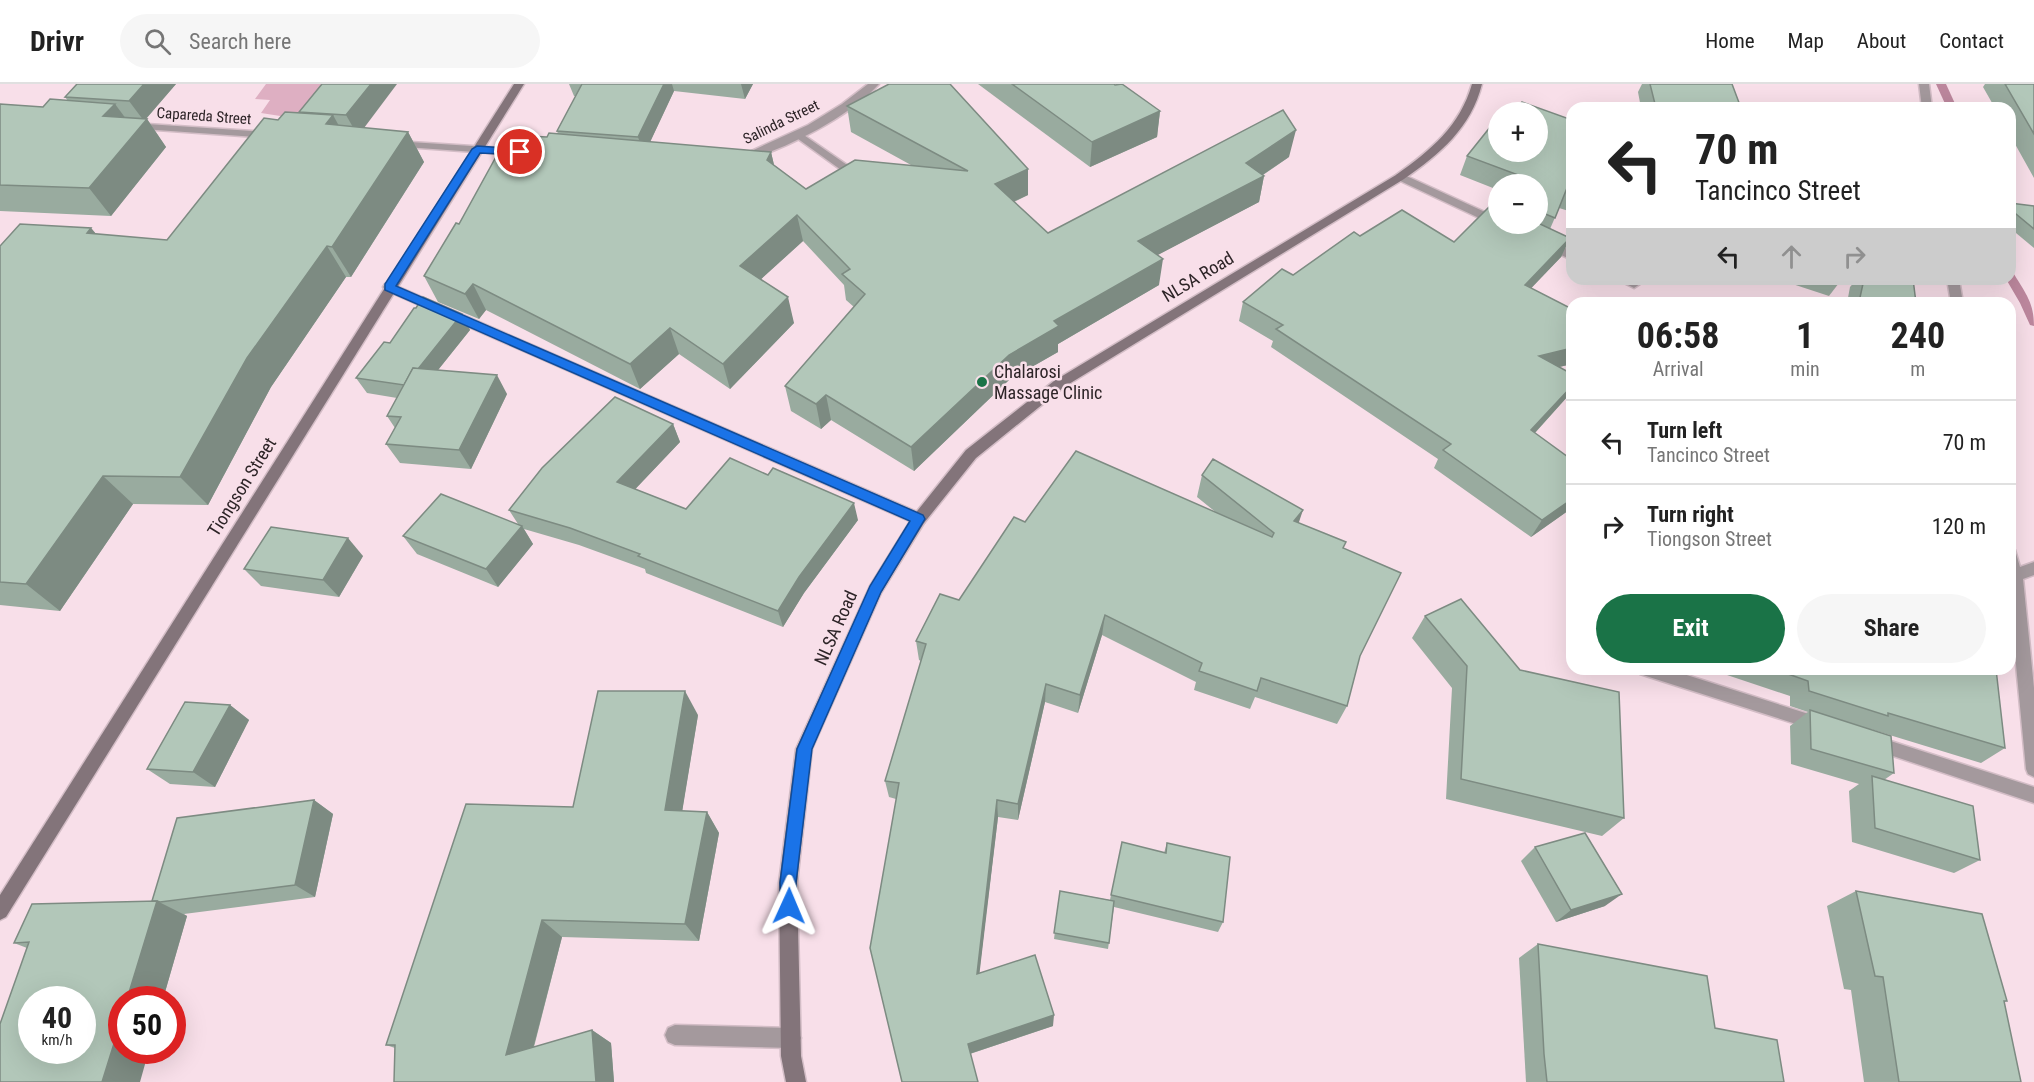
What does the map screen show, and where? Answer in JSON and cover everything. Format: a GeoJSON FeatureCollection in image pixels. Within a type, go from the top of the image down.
{"type":"FeatureCollection","features":[{"type":"Feature","properties":{"kind":"main road","name":"Tiongson Street"},"geometry":{"type":"LineString","coordinates":[[0,911],[389,287],[519,84]]}},
{"type":"Feature","properties":{"kind":"main road","name":"NLSA Road"},"geometry":{"type":"LineString","coordinates":[[796,1082],[791,1038],[788,883],[804,749],[875,590],[919,519],[971,454],[1059,384],[1400,177],[1429,157],[1453,135],[1467,115],[1477,84]]}},
{"type":"Feature","properties":{"kind":"street","name":"Salinda Street"},"geometry":{"type":"LineString","coordinates":[[729,161],[750,155],[798,134],[858,98],[874,84]]}},
{"type":"Feature","properties":{"kind":"street"},"geometry":{"type":"LineString","coordinates":[[1924,84],[1926,102]]}},
{"type":"Feature","properties":{"kind":"street","name":"Capareda Street"},"geometry":{"type":"LineString","coordinates":[[119,125],[286,136]]}},
{"type":"Feature","properties":{"kind":"street"},"geometry":{"type":"LineString","coordinates":[[798,134],[861,179]]}},
{"type":"Feature","properties":{"kind":"street"},"geometry":{"type":"LineString","coordinates":[[382,143],[535,153]]}},
{"type":"Feature","properties":{"kind":"street"},"geometry":{"type":"LineString","coordinates":[[1400,177],[1488,218]]}},
{"type":"Feature","properties":{"kind":"street"},"geometry":{"type":"LineString","coordinates":[[1532,237],[1566,253]]}},
{"type":"Feature","properties":{"kind":"street"},"geometry":{"type":"LineString","coordinates":[[389,287],[919,519]]}},
{"type":"Feature","properties":{"kind":"street"},"geometry":{"type":"LineString","coordinates":[[2016,576],[2034,568]]}},
{"type":"Feature","properties":{"kind":"street"},"geometry":{"type":"LineString","coordinates":[[2016,586],[2034,769]]}},
{"type":"Feature","properties":{"kind":"street"},"geometry":{"type":"LineString","coordinates":[[1665,675],[1836,730]]}},
{"type":"Feature","properties":{"kind":"street"},"geometry":{"type":"LineString","coordinates":[[1858,737],[2034,795]]}},
{"type":"Feature","properties":{"kind":"street"},"geometry":{"type":"LineString","coordinates":[[675,1035],[791,1038]]}},
{"type":"Feature","properties":{"kind":"shaded area"},"geometry":{"type":"Polygon","coordinates":[[[266,84],[333,84],[306,120],[261,113],[270,100],[255,99],[266,84]]]}},
{"type":"Feature","properties":{"kind":"building"},"geometry":{"type":"Polygon","coordinates":[[[77,84],[144,84],[129,101],[65,97],[77,84]]]}},
{"type":"Feature","properties":{"kind":"building"},"geometry":{"type":"Polygon","coordinates":[[[322,84],[371,84],[346,115],[299,112],[322,84]]]}},
{"type":"Feature","properties":{"kind":"building"},"geometry":{"type":"Polygon","coordinates":[[[582,84],[664,84],[638,137],[557,131],[582,84]]]}},
{"type":"Feature","properties":{"kind":"building"},"geometry":{"type":"Polygon","coordinates":[[[889,84],[950,84],[1028,169],[995,184],[1048,233],[1283,110],[1296,130],[1246,163],[1264,176],[1138,241],[1163,259],[1054,321],[1059,326],[1009,355],[911,447],[826,395],[816,404],[785,386],[865,294],[842,274],[850,269],[797,215],[740,266],[788,297],[723,364],[670,328],[630,364],[473,284],[465,294],[424,276],[456,223],[459,224],[508,135],[547,137],[549,133],[771,152],[767,160],[806,189],[855,160],[968,171],[847,106],[889,84]]]}},
{"type":"Feature","properties":{"kind":"building"},"geometry":{"type":"Polygon","coordinates":[[[1012,84],[1122,84],[1160,111],[1092,142],[1012,84]]]}},
{"type":"Feature","properties":{"kind":"building"},"geometry":{"type":"Polygon","coordinates":[[[1650,84],[1732,84],[1739,102],[1654,102],[1650,84]]]}},
{"type":"Feature","properties":{"kind":"building"},"geometry":{"type":"Polygon","coordinates":[[[2005,84],[2034,84],[2034,134],[2016,102],[2005,84]]]}},
{"type":"Feature","properties":{"kind":"building"},"geometry":{"type":"Polygon","coordinates":[[[50,99],[115,104],[103,116],[147,119],[89,188],[0,185],[0,104],[43,107],[50,99]]]}},
{"type":"Feature","properties":{"kind":"building"},"geometry":{"type":"Polygon","coordinates":[[[1548,111],[1566,118],[1566,190],[1555,218],[1548,215],[1548,174],[1516,174],[1467,156],[1488,130],[1488,162],[1548,162],[1548,111]]]}},
{"type":"Feature","properties":{"kind":"building"},"geometry":{"type":"Polygon","coordinates":[[[285,112],[333,115],[326,124],[408,132],[332,247],[327,246],[247,358],[180,477],[103,476],[26,584],[0,582],[0,246],[20,224],[91,228],[87,233],[167,240],[264,118],[278,120],[285,112]]]}},
{"type":"Feature","properties":{"kind":"building"},"geometry":{"type":"Polygon","coordinates":[[[2016,204],[2034,206],[2034,229],[2016,214],[2016,204]]]}},
{"type":"Feature","properties":{"kind":"building"},"geometry":{"type":"Polygon","coordinates":[[[1488,208],[1488,234],[1548,234],[1548,228],[1566,236],[1566,242],[1525,285],[1566,306],[1566,349],[1539,356],[1566,371],[1566,392],[1531,430],[1566,456],[1566,503],[1542,520],[1443,450],[1451,444],[1276,329],[1283,325],[1243,302],[1282,269],[1293,275],[1354,232],[1360,236],[1402,210],[1454,242],[1488,208]]]}},
{"type":"Feature","properties":{"kind":"building"},"geometry":{"type":"Polygon","coordinates":[[[1863,285],[1914,285],[1915,297],[1860,297],[1863,285]]]}},
{"type":"Feature","properties":{"kind":"building"},"geometry":{"type":"Polygon","coordinates":[[[423,297],[462,314],[418,369],[413,368],[404,385],[356,378],[384,342],[390,343],[423,297]]]}},
{"type":"Feature","properties":{"kind":"building"},"geometry":{"type":"Polygon","coordinates":[[[413,368],[497,375],[459,450],[386,444],[401,417],[387,416],[413,368]]]}},
{"type":"Feature","properties":{"kind":"building"},"geometry":{"type":"Polygon","coordinates":[[[615,397],[673,424],[617,482],[686,509],[730,458],[768,475],[773,468],[854,503],[799,577],[778,611],[638,556],[640,554],[570,528],[509,510],[542,468],[615,397]]]}},
{"type":"Feature","properties":{"kind":"building"},"geometry":{"type":"Polygon","coordinates":[[[1076,451],[1272,537],[1274,533],[1202,475],[1213,459],[1303,510],[1294,521],[1346,542],[1343,548],[1401,573],[1360,656],[1347,706],[1261,678],[1257,691],[1199,671],[1202,663],[1105,615],[1080,695],[1046,684],[1018,804],[997,800],[977,974],[1035,955],[1054,1015],[968,1044],[978,1082],[902,1082],[870,948],[899,783],[885,781],[926,644],[916,641],[940,594],[959,600],[1014,517],[1025,522],[1076,451]]]}},
{"type":"Feature","properties":{"kind":"building"},"geometry":{"type":"Polygon","coordinates":[[[441,494],[522,526],[486,569],[403,536],[441,494]]]}},
{"type":"Feature","properties":{"kind":"building"},"geometry":{"type":"Polygon","coordinates":[[[271,527],[348,538],[323,580],[244,569],[271,527]]]}},
{"type":"Feature","properties":{"kind":"building"},"geometry":{"type":"Polygon","coordinates":[[[1461,599],[1520,670],[1619,692],[1624,818],[1461,779],[1467,666],[1425,616],[1461,599]]]}},
{"type":"Feature","properties":{"kind":"building"},"geometry":{"type":"Polygon","coordinates":[[[1791,675],[1997,675],[2005,748],[1888,713],[1888,716],[1809,691],[1808,681],[1791,675]]]}},
{"type":"Feature","properties":{"kind":"building"},"geometry":{"type":"Polygon","coordinates":[[[598,691],[685,691],[665,810],[707,812],[685,924],[542,920],[506,1055],[592,1030],[596,1082],[394,1082],[395,1045],[386,1045],[466,804],[573,807],[598,691]]]}},
{"type":"Feature","properties":{"kind":"building"},"geometry":{"type":"Polygon","coordinates":[[[185,702],[230,705],[193,772],[147,769],[185,702]]]}},
{"type":"Feature","properties":{"kind":"building"},"geometry":{"type":"Polygon","coordinates":[[[1810,710],[1891,736],[1894,773],[1811,749],[1810,710]]]}},
{"type":"Feature","properties":{"kind":"building"},"geometry":{"type":"Polygon","coordinates":[[[1872,776],[1973,806],[1980,860],[1875,828],[1872,776]]]}},
{"type":"Feature","properties":{"kind":"building"},"geometry":{"type":"Polygon","coordinates":[[[314,800],[295,885],[160,902],[152,901],[177,818],[314,800]]]}},
{"type":"Feature","properties":{"kind":"building"},"geometry":{"type":"Polygon","coordinates":[[[1585,833],[1622,894],[1571,910],[1535,847],[1585,833]]]}},
{"type":"Feature","properties":{"kind":"building"},"geometry":{"type":"Polygon","coordinates":[[[1122,842],[1166,853],[1167,843],[1230,857],[1223,922],[1111,895],[1122,842]]]}},
{"type":"Feature","properties":{"kind":"building"},"geometry":{"type":"Polygon","coordinates":[[[1060,891],[1114,901],[1109,943],[1054,933],[1060,891]]]}},
{"type":"Feature","properties":{"kind":"building"},"geometry":{"type":"Polygon","coordinates":[[[1856,891],[1982,914],[2007,1001],[2004,1001],[2021,1082],[1899,1082],[1883,977],[1875,976],[1856,891]]]}},
{"type":"Feature","properties":{"kind":"building"},"geometry":{"type":"Polygon","coordinates":[[[157,901],[131,986],[108,986],[108,1063],[102,1082],[0,1082],[0,1024],[29,942],[14,943],[32,904],[157,901]]]}},
{"type":"Feature","properties":{"kind":"building"},"geometry":{"type":"Polygon","coordinates":[[[1538,944],[1707,976],[1715,1028],[1777,1040],[1784,1082],[1547,1082],[1538,944]]]}},
{"type":"Feature","properties":{"kind":"waterway"},"geometry":{"type":"LineString","coordinates":[[1941,84],[1949,102]]}},
{"type":"Feature","properties":{"kind":"waterway"},"geometry":{"type":"LineString","coordinates":[[2015,285],[2034,322]]}},
{"type":"Feature","properties":{"kind":"place","name":"Chalarosi Massage Clinic"},"geometry":{"type":"Point","coordinates":[982,382]}},
{"type":"Feature","properties":{"kind":"route"},"geometry":{"type":"LineString","coordinates":[[520,152],[477,149],[389,287],[919,519],[875,590],[804,749],[788,883],[789,906]]}}]}
